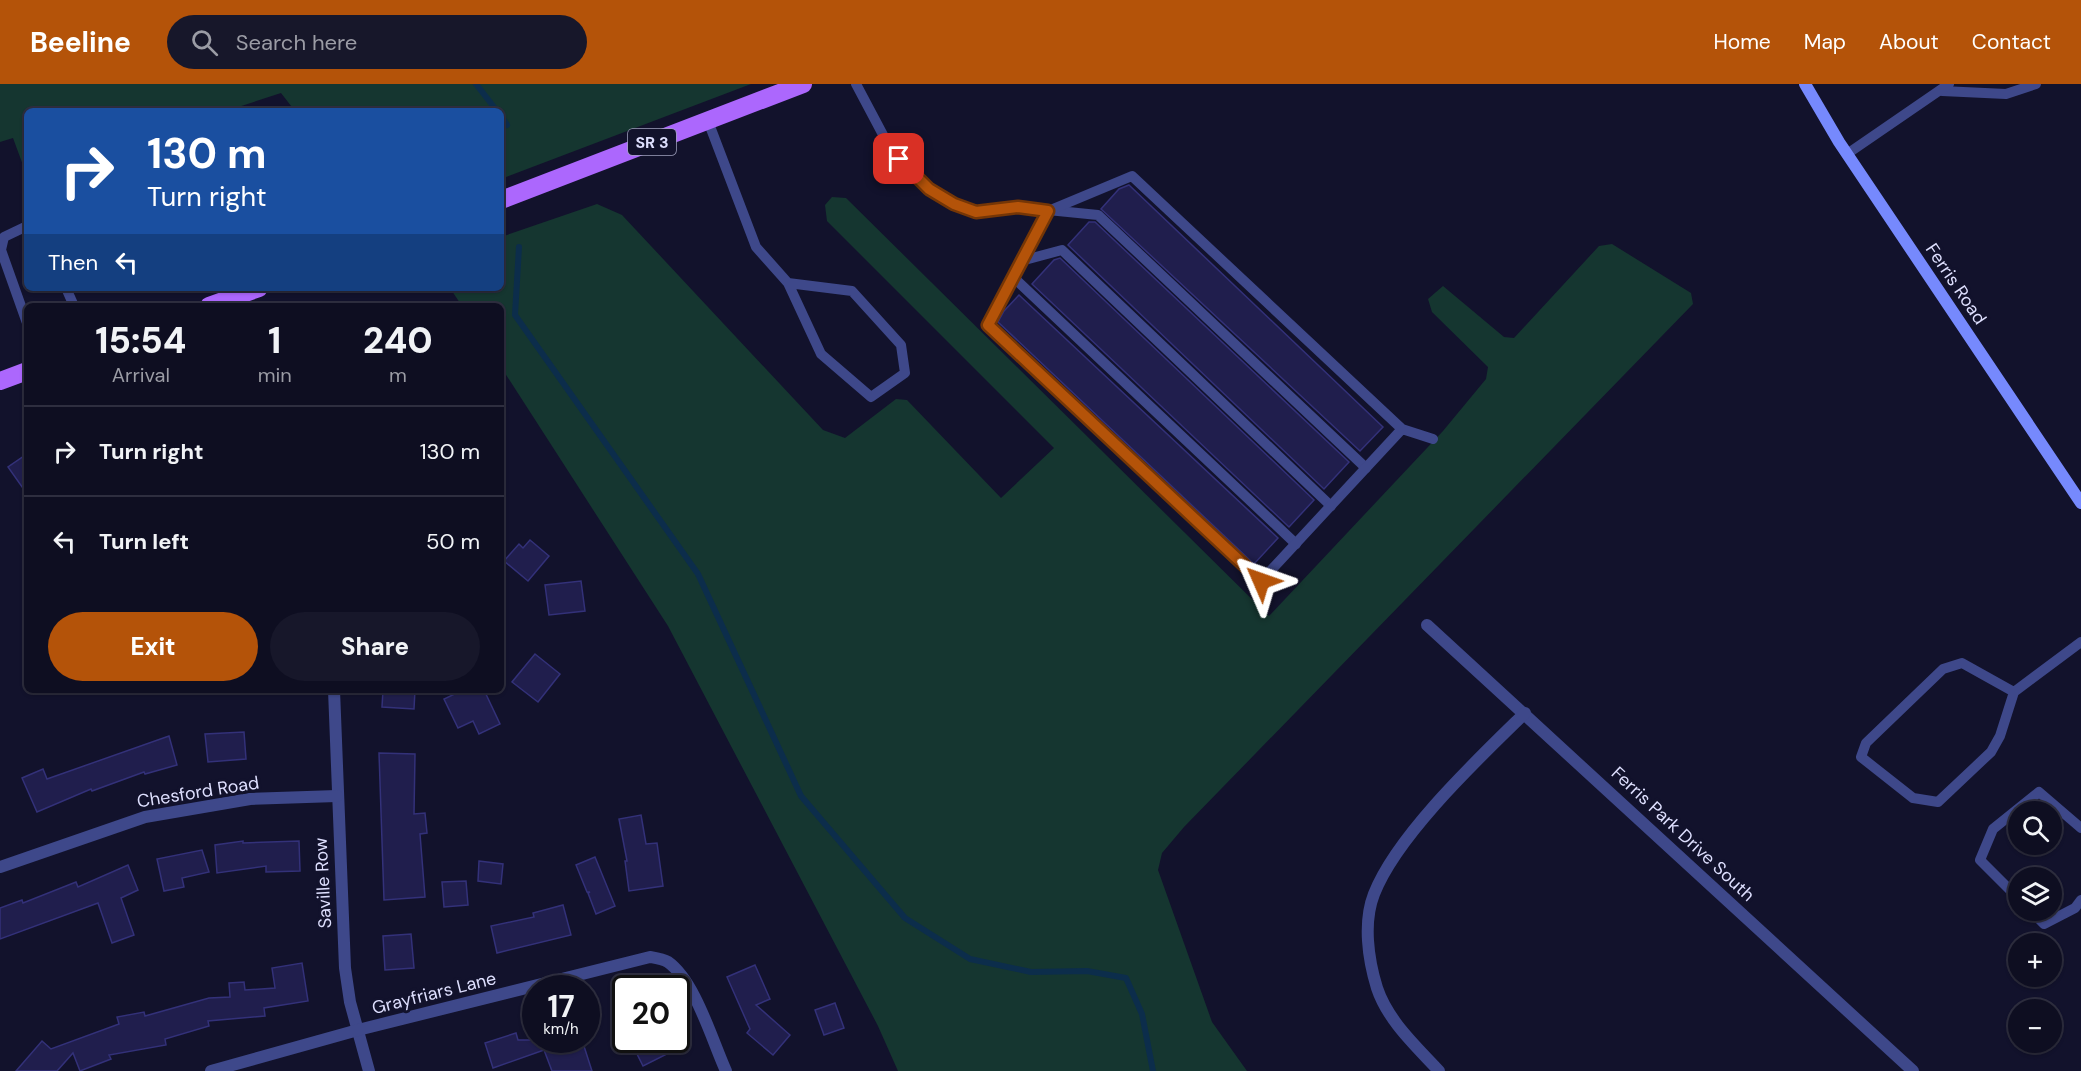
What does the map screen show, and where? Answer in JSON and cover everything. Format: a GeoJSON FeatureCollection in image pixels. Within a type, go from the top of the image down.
{"type":"FeatureCollection","features":[{"type":"Feature","properties":{"kind":"main road","name":"SR 3"},"geometry":{"type":"LineString","coordinates":[[504,199],[803,84]]}},
{"type":"Feature","properties":{"kind":"main road","name":"Ferris Road"},"geometry":{"type":"LineString","coordinates":[[1805,84],[1847,154],[2081,503]]}},
{"type":"Feature","properties":{"kind":"main road"},"geometry":{"type":"LineString","coordinates":[[217,303],[251,291]]}},
{"type":"Feature","properties":{"kind":"main road"},"geometry":{"type":"LineString","coordinates":[[0,381],[24,372]]}},
{"type":"Feature","properties":{"kind":"street","name":"Ferris Park Drive South"},"geometry":{"type":"LineString","coordinates":[[1427,625],[1913,1071]]}},
{"type":"Feature","properties":{"kind":"street","name":"Saville Row"},"geometry":{"type":"LineString","coordinates":[[334,693],[345,968],[369,1071]]}},
{"type":"Feature","properties":{"kind":"street"},"geometry":{"type":"LineString","coordinates":[[1439,1071],[1402,1032],[1377,989],[1367,941],[1373,895],[1396,854],[1435,807],[1525,713]]}},
{"type":"Feature","properties":{"kind":"street","name":"Chesford Road"},"geometry":{"type":"LineString","coordinates":[[0,867],[146,817],[250,799],[337,796]]}},
{"type":"Feature","properties":{"kind":"street","name":"Grayfriars Lane"},"geometry":{"type":"LineString","coordinates":[[211,1071],[358,1030],[650,957],[666,960],[678,971],[688,986],[726,1071]]}},
{"type":"Feature","properties":{"kind":"lane"},"geometry":{"type":"LineString","coordinates":[[856,84],[890,148],[908,170],[929,189],[954,204],[976,212],[1018,207],[1098,215],[1366,468]]}},
{"type":"Feature","properties":{"kind":"lane"},"geometry":{"type":"LineString","coordinates":[[1847,154],[1946,87],[2006,94],[2036,84]]}},
{"type":"Feature","properties":{"kind":"lane"},"geometry":{"type":"LineString","coordinates":[[708,121],[756,248],[788,283],[821,354],[871,397],[905,373],[901,345],[852,291],[788,283]]}},
{"type":"Feature","properties":{"kind":"lane"},"geometry":{"type":"LineString","coordinates":[[1402,429],[1261,581],[988,325],[1048,211],[1132,176],[1402,429],[1433,439]]}},
{"type":"Feature","properties":{"kind":"lane"},"geometry":{"type":"LineString","coordinates":[[24,227],[4,237],[1,250],[24,314]]}},
{"type":"Feature","properties":{"kind":"lane"},"geometry":{"type":"LineString","coordinates":[[1021,261],[1062,250],[1330,506]]}},
{"type":"Feature","properties":{"kind":"lane"},"geometry":{"type":"LineString","coordinates":[[1013,277],[1296,544]]}},
{"type":"Feature","properties":{"kind":"lane"},"geometry":{"type":"LineString","coordinates":[[2014,692],[1962,663],[1943,669],[1866,743],[1861,757],[1913,798],[1938,802],[1991,752],[2000,736],[2014,692],[2081,642]]}},
{"type":"Feature","properties":{"kind":"lane"},"geometry":{"type":"LineString","coordinates":[[2008,888],[1980,860],[1993,829],[2039,792],[2081,828]]}},
{"type":"Feature","properties":{"kind":"lane"},"geometry":{"type":"LineString","coordinates":[[2062,914],[2074,908],[2081,900]]}},
{"type":"Feature","properties":{"kind":"green space"},"geometry":{"type":"Polygon","coordinates":[[[0,84],[751,84],[504,178],[504,108],[293,108],[281,93],[235,108],[24,108],[24,168],[13,138],[0,142],[0,84]]]}},
{"type":"Feature","properties":{"kind":"green space"},"geometry":{"type":"Polygon","coordinates":[[[832,197],[846,198],[1269,616],[1443,431],[1486,379],[1488,367],[1432,312],[1428,299],[1443,286],[1504,337],[1514,338],[1599,246],[1612,244],[1691,293],[1693,304],[1184,827],[1162,853],[1158,870],[1212,1022],[1247,1071],[898,1071],[878,1026],[668,626],[504,372],[504,303],[460,303],[452,291],[504,291],[504,236],[597,204],[622,215],[823,430],[845,438],[896,399],[907,400],[1001,498],[1054,448],[827,221],[825,205],[832,197]]]}},
{"type":"Feature","properties":{"kind":"building"},"geometry":{"type":"Polygon","coordinates":[[[1129,185],[1383,427],[1360,451],[1101,209],[1119,189],[1129,185]]]}},
{"type":"Feature","properties":{"kind":"building"},"geometry":{"type":"Polygon","coordinates":[[[1089,222],[1095,222],[1349,462],[1324,489],[1068,245],[1089,222]]]}},
{"type":"Feature","properties":{"kind":"building"},"geometry":{"type":"Polygon","coordinates":[[[1060,258],[1314,500],[1289,527],[1032,284],[1054,260],[1060,258]]]}},
{"type":"Feature","properties":{"kind":"building"},"geometry":{"type":"Polygon","coordinates":[[[1019,295],[1278,538],[1254,564],[998,322],[1004,311],[1019,295]]]}},
{"type":"Feature","properties":{"kind":"building"},"geometry":{"type":"Polygon","coordinates":[[[24,456],[24,490],[8,467],[24,456]]]}},
{"type":"Feature","properties":{"kind":"building"},"geometry":{"type":"Polygon","coordinates":[[[530,540],[549,556],[528,581],[504,561],[519,544],[523,548],[530,540]]]}},
{"type":"Feature","properties":{"kind":"building"},"geometry":{"type":"Polygon","coordinates":[[[581,581],[585,611],[549,615],[545,585],[581,581]]]}},
{"type":"Feature","properties":{"kind":"building"},"geometry":{"type":"Polygon","coordinates":[[[535,654],[560,674],[538,702],[512,682],[535,654]]]}},
{"type":"Feature","properties":{"kind":"building"},"geometry":{"type":"Polygon","coordinates":[[[383,693],[415,693],[414,709],[382,707],[383,693]]]}},
{"type":"Feature","properties":{"kind":"building"},"geometry":{"type":"Polygon","coordinates":[[[457,693],[485,693],[500,724],[479,734],[473,721],[458,728],[444,699],[457,693]]]}},
{"type":"Feature","properties":{"kind":"building"},"geometry":{"type":"Polygon","coordinates":[[[244,732],[246,759],[208,762],[205,734],[244,732]]]}},
{"type":"Feature","properties":{"kind":"building"},"geometry":{"type":"Polygon","coordinates":[[[169,736],[177,765],[145,774],[144,772],[92,791],[91,789],[37,812],[22,778],[43,769],[47,779],[169,736]]]}},
{"type":"Feature","properties":{"kind":"building"},"geometry":{"type":"Polygon","coordinates":[[[379,753],[415,754],[414,814],[425,813],[427,833],[420,834],[425,897],[384,900],[379,753]]]}},
{"type":"Feature","properties":{"kind":"building"},"geometry":{"type":"Polygon","coordinates":[[[641,815],[646,844],[657,843],[663,886],[629,891],[625,861],[627,861],[619,819],[641,815]]]}},
{"type":"Feature","properties":{"kind":"building"},"geometry":{"type":"Polygon","coordinates":[[[243,841],[243,843],[299,841],[300,871],[266,872],[266,866],[217,873],[215,845],[243,841]]]}},
{"type":"Feature","properties":{"kind":"building"},"geometry":{"type":"Polygon","coordinates":[[[202,850],[209,872],[182,878],[184,887],[164,891],[157,859],[202,850]]]}},
{"type":"Feature","properties":{"kind":"building"},"geometry":{"type":"Polygon","coordinates":[[[595,857],[615,906],[596,914],[588,893],[590,892],[587,892],[576,865],[595,857]]]}},
{"type":"Feature","properties":{"kind":"building"},"geometry":{"type":"Polygon","coordinates":[[[479,861],[503,864],[501,884],[478,881],[479,861]]]}},
{"type":"Feature","properties":{"kind":"building"},"geometry":{"type":"Polygon","coordinates":[[[128,865],[138,890],[121,898],[134,935],[112,943],[98,903],[0,939],[0,908],[22,900],[23,903],[76,882],[78,887],[128,865]]]}},
{"type":"Feature","properties":{"kind":"building"},"geometry":{"type":"Polygon","coordinates":[[[466,881],[468,905],[444,907],[442,882],[466,881]]]}},
{"type":"Feature","properties":{"kind":"building"},"geometry":{"type":"Polygon","coordinates":[[[563,905],[571,935],[497,953],[491,926],[534,917],[533,913],[563,905]]]}},
{"type":"Feature","properties":{"kind":"building"},"geometry":{"type":"Polygon","coordinates":[[[411,934],[414,968],[385,970],[383,936],[411,934]]]}},
{"type":"Feature","properties":{"kind":"building"},"geometry":{"type":"Polygon","coordinates":[[[302,963],[308,1001],[264,1008],[265,1016],[208,1021],[209,1026],[165,1039],[166,1045],[109,1055],[111,1059],[80,1071],[73,1053],[57,1071],[16,1071],[42,1041],[51,1049],[119,1024],[117,1017],[144,1012],[145,1016],[209,998],[230,997],[229,983],[244,982],[245,990],[275,988],[272,968],[302,963]]]}},
{"type":"Feature","properties":{"kind":"building"},"geometry":{"type":"Polygon","coordinates":[[[755,965],[770,999],[756,1005],[790,1035],[773,1055],[747,1033],[750,1029],[727,977],[755,965]]]}},
{"type":"Feature","properties":{"kind":"building"},"geometry":{"type":"Polygon","coordinates":[[[835,1003],[844,1028],[824,1035],[815,1010],[835,1003]]]}},
{"type":"Feature","properties":{"kind":"building"},"geometry":{"type":"Polygon","coordinates":[[[516,1033],[518,1040],[522,1040],[522,1053],[536,1053],[493,1068],[485,1043],[516,1033]]]}},
{"type":"Feature","properties":{"kind":"building"},"geometry":{"type":"Polygon","coordinates":[[[545,1053],[586,1053],[592,1071],[552,1071],[545,1053]]]}},
{"type":"Feature","properties":{"kind":"building"},"geometry":{"type":"Polygon","coordinates":[[[636,1053],[669,1053],[643,1066],[636,1053]]]}},
{"type":"Feature","properties":{"kind":"waterway"},"geometry":{"type":"LineString","coordinates":[[476,84],[495,108]]}},
{"type":"Feature","properties":{"kind":"waterway"},"geometry":{"type":"LineString","coordinates":[[504,120],[507,125]]}},
{"type":"Feature","properties":{"kind":"waterway"},"geometry":{"type":"LineString","coordinates":[[519,247],[515,315],[698,574],[801,796],[905,918],[970,959],[1031,972],[1087,971],[1126,978],[1142,1014],[1153,1071]]}},
{"type":"Feature","properties":{"kind":"route"},"geometry":{"type":"LineString","coordinates":[[899,159],[929,189],[954,204],[976,212],[1018,207],[1048,211],[988,325],[1261,581]]}}]}
